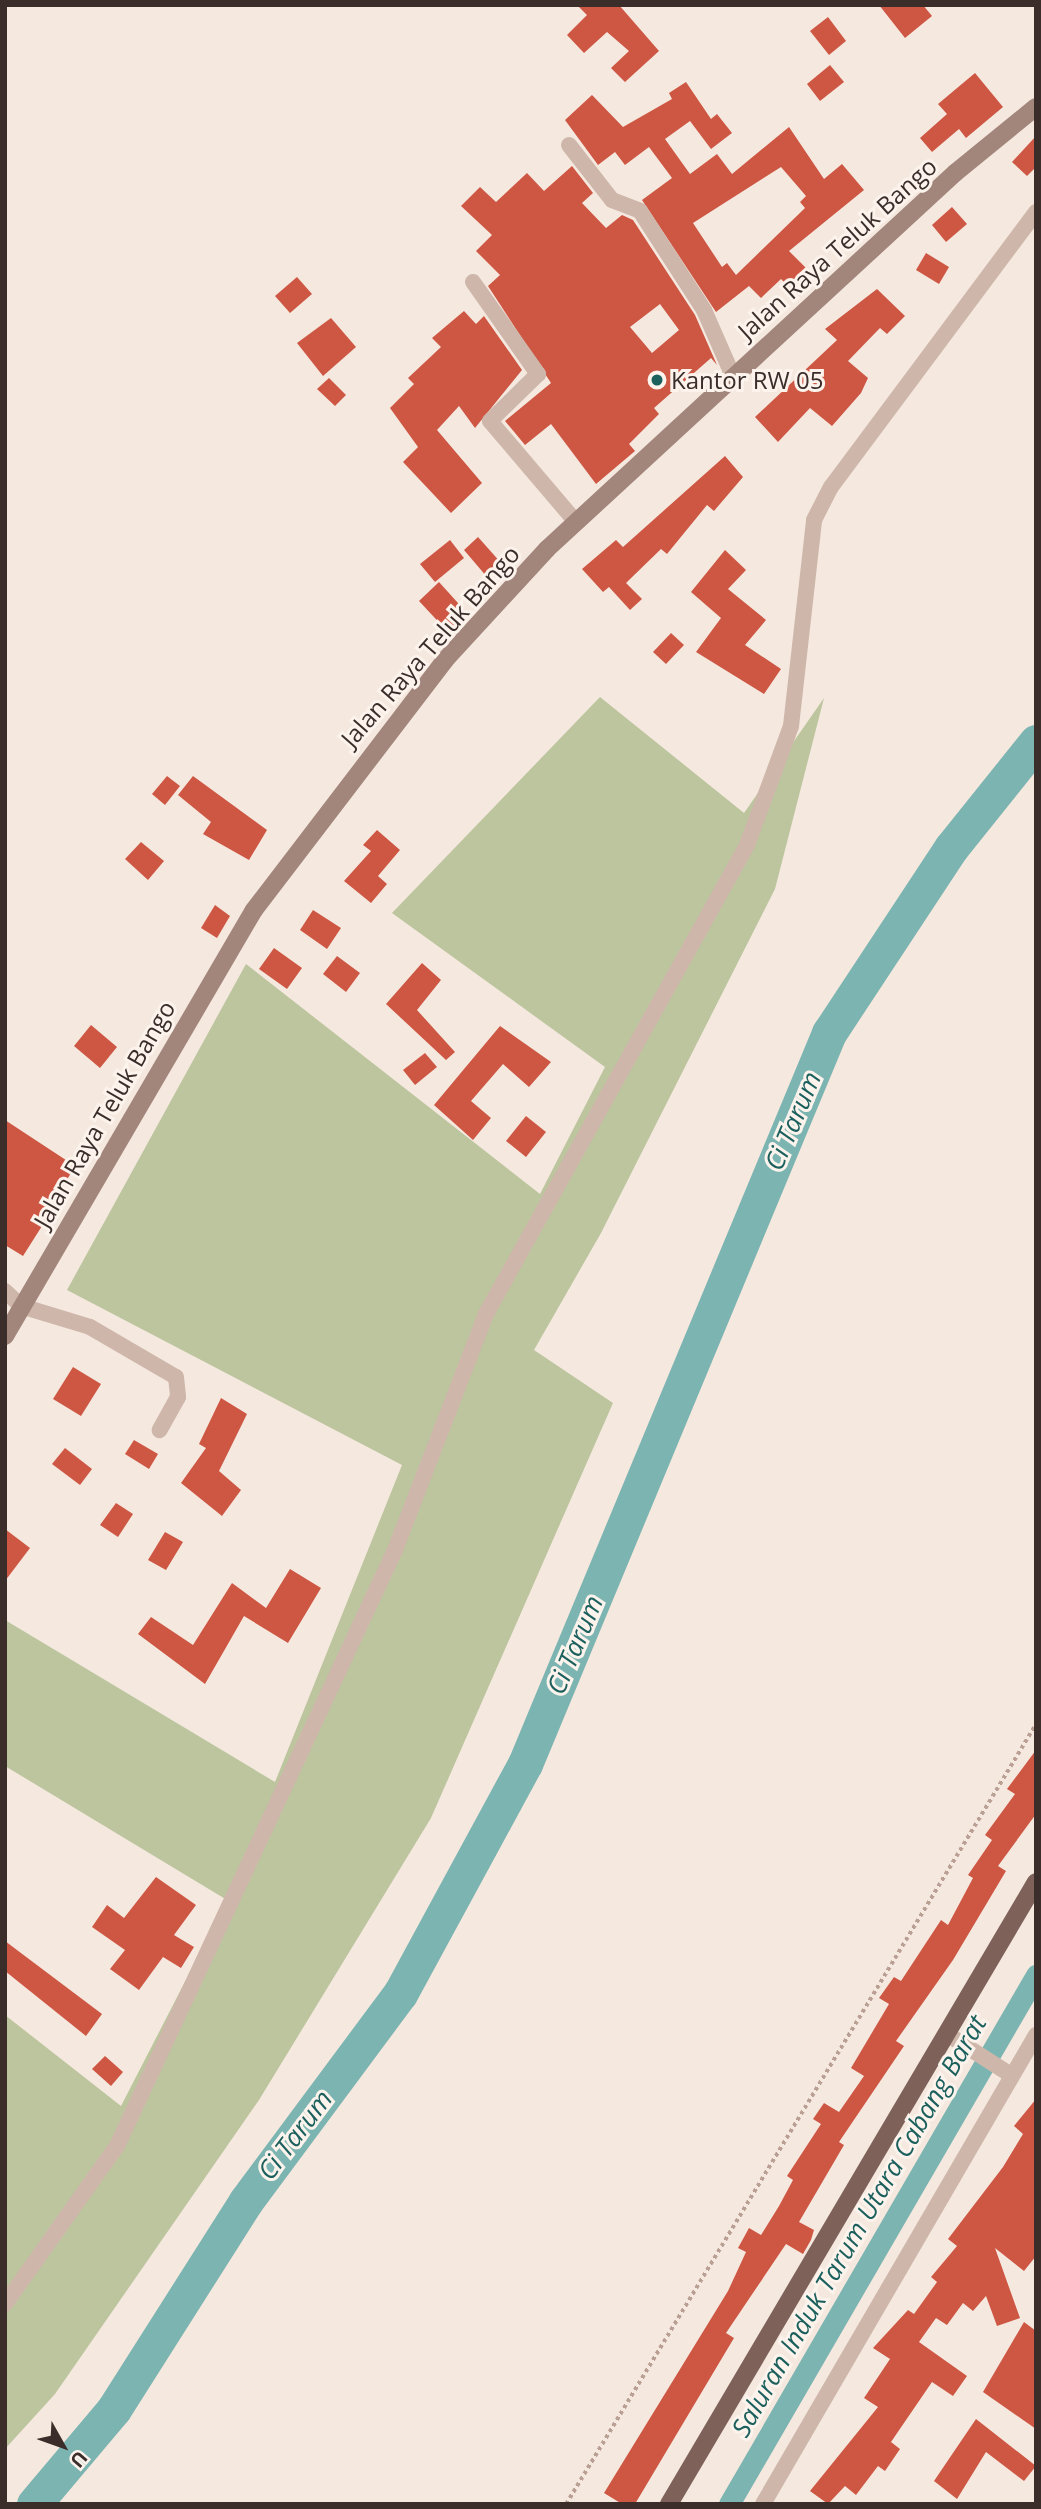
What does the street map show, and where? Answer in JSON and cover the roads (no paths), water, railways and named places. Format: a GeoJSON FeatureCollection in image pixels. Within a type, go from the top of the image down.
{"type":"FeatureCollection","features":[{"type":"Feature","properties":{"kind":"main road","name":"Jalan Raya Teluk Bango"},"geometry":{"type":"LineString","coordinates":[[5,1336],[254,910],[445,660],[576,522],[733,376],[1036,107]]}},
{"type":"Feature","properties":{"kind":"main road"},"geometry":{"type":"LineString","coordinates":[[669,2504],[1036,1882]]}},
{"type":"Feature","properties":{"kind":"street"},"geometry":{"type":"LineString","coordinates":[[569,145],[612,200],[640,211],[704,310],[733,376]]}},
{"type":"Feature","properties":{"kind":"street"},"geometry":{"type":"LineString","coordinates":[[5,2304],[117,2146],[395,1550],[486,1314],[747,845],[791,726],[814,520],[831,486],[1036,212]]}},
{"type":"Feature","properties":{"kind":"street"},"geometry":{"type":"LineString","coordinates":[[473,282],[538,374],[491,421],[576,522]]}},
{"type":"Feature","properties":{"kind":"street"},"geometry":{"type":"LineString","coordinates":[[5,1291],[21,1306],[90,1327],[176,1377],[178,1396],[160,1430]]}},
{"type":"Feature","properties":{"kind":"street"},"geometry":{"type":"LineString","coordinates":[[947,2034],[1008,2073]]}},
{"type":"Feature","properties":{"kind":"street"},"geometry":{"type":"LineString","coordinates":[[764,2504],[1008,2073],[1036,2035]]}},
{"type":"Feature","properties":{"kind":"waterway","name":"Ci Tarum"},"geometry":{"type":"LineString","coordinates":[[34,2504],[114,2409],[246,2201],[400,1994],[525,1764],[829,1033],[951,848],[1036,742]]}},
{"type":"Feature","properties":{"kind":"waterway","name":"Saluran Induk Tarum Utara Cabang Barat"},"geometry":{"type":"LineString","coordinates":[[729,2504],[1036,1975]]}},
{"type":"Feature","properties":{"kind":"place","name":"Kantor RW 05"},"geometry":{"type":"Point","coordinates":[657,380]}}]}
